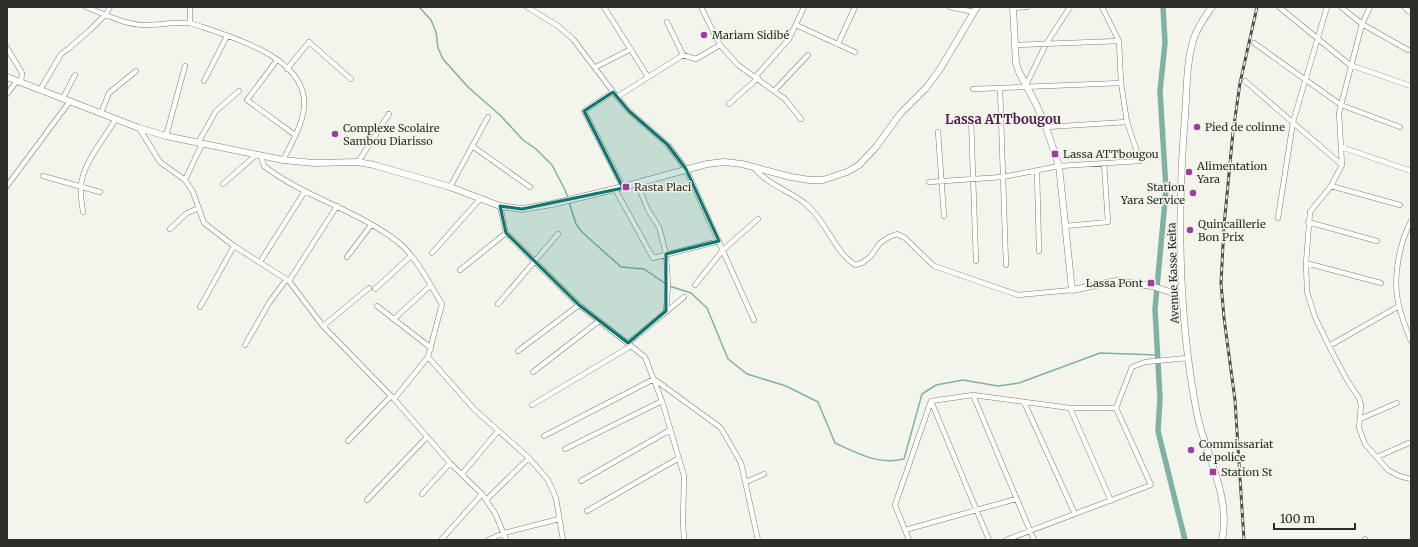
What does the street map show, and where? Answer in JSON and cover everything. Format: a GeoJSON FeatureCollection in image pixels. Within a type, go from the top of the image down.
{"type":"FeatureCollection","features":[{"type":"Feature","properties":{"kind":"street"},"geometry":{"type":"LineString","coordinates":[[86,7],[125,21],[142,25],[178,22],[190,24],[244,41],[277,60],[298,80],[304,99],[302,120],[283,160]]}},
{"type":"Feature","properties":{"kind":"street"},"geometry":{"type":"LineString","coordinates":[[40,90],[61,54],[68,50],[106,14],[110,7]]}},
{"type":"Feature","properties":{"kind":"street"},"geometry":{"type":"LineString","coordinates":[[190,7],[190,24]]}},
{"type":"Feature","properties":{"kind":"street"},"geometry":{"type":"LineString","coordinates":[[527,7],[558,26],[574,38],[617,97],[630,111],[668,145],[686,169],[754,320]]}},
{"type":"Feature","properties":{"kind":"street"},"geometry":{"type":"LineString","coordinates":[[604,7],[648,77]]}},
{"type":"Feature","properties":{"kind":"street"},"geometry":{"type":"LineString","coordinates":[[701,7],[720,45],[738,65],[757,77],[785,99],[801,119]]}},
{"type":"Feature","properties":{"kind":"street"},"geometry":{"type":"LineString","coordinates":[[729,104],[757,77],[789,39],[804,7]]}},
{"type":"Feature","properties":{"kind":"street"},"geometry":{"type":"LineString","coordinates":[[838,44],[855,7]]}},
{"type":"Feature","properties":{"kind":"street"},"geometry":{"type":"LineString","coordinates":[[7,77],[139,128],[166,136],[283,160],[314,163],[358,162],[450,187],[500,206],[522,209],[552,204],[623,188],[686,169],[724,162],[754,166],[791,177],[810,180],[835,177],[847,172],[859,165],[876,147],[900,114],[926,88],[940,70],[976,10],[950,7]]}},
{"type":"Feature","properties":{"kind":"street"},"geometry":{"type":"LineString","coordinates":[[1026,7],[1013,8],[1016,63],[1046,127],[1059,166],[1072,290]]}},
{"type":"Feature","properties":{"kind":"street"},"geometry":{"type":"LineString","coordinates":[[1026,86],[1046,44],[1070,7]]}},
{"type":"Feature","properties":{"kind":"street"},"geometry":{"type":"LineString","coordinates":[[929,182],[1003,177],[1059,166],[1140,161],[1127,122],[1121,83],[1119,41],[1102,7]]}},
{"type":"Feature","properties":{"kind":"street","name":"Avenue Kasse Keita"},"geometry":{"type":"LineString","coordinates":[[1212,7],[1203,19],[1194,38],[1188,75],[1180,178],[1182,296],[1188,358],[1198,415],[1224,504],[1224,528],[1222,540]]}},
{"type":"Feature","properties":{"kind":"street"},"geometry":{"type":"LineString","coordinates":[[1279,7],[1350,65],[1411,86]]}},
{"type":"Feature","properties":{"kind":"street"},"geometry":{"type":"LineString","coordinates":[[1278,218],[1293,122],[1327,7]]}},
{"type":"Feature","properties":{"kind":"street"},"geometry":{"type":"LineString","coordinates":[[1341,7],[1362,24],[1408,50]]}},
{"type":"Feature","properties":{"kind":"street"},"geometry":{"type":"LineString","coordinates":[[1370,7],[1362,24],[1350,65],[1339,114],[1342,165],[1331,186],[1310,212],[1308,222],[1306,263],[1307,292],[1315,317],[1329,346],[1347,380],[1359,398],[1361,405],[1359,428],[1365,444],[1388,470],[1398,476],[1411,479]]}},
{"type":"Feature","properties":{"kind":"street"},"geometry":{"type":"LineString","coordinates":[[1404,7],[1411,13]]}},
{"type":"Feature","properties":{"kind":"street"},"geometry":{"type":"LineString","coordinates":[[667,22],[683,55],[696,59],[720,45]]}},
{"type":"Feature","properties":{"kind":"street"},"geometry":{"type":"LineString","coordinates":[[796,25],[855,52]]}},
{"type":"Feature","properties":{"kind":"street"},"geometry":{"type":"LineString","coordinates":[[204,81],[228,36]]}},
{"type":"Feature","properties":{"kind":"street"},"geometry":{"type":"LineString","coordinates":[[1015,46],[1119,41]]}},
{"type":"Feature","properties":{"kind":"street"},"geometry":{"type":"LineString","coordinates":[[287,69],[309,42],[351,79]]}},
{"type":"Feature","properties":{"kind":"street"},"geometry":{"type":"LineString","coordinates":[[1254,43],[1341,105],[1400,127]]}},
{"type":"Feature","properties":{"kind":"street"},"geometry":{"type":"LineString","coordinates":[[7,48],[22,73],[19,82],[7,94]]}},
{"type":"Feature","properties":{"kind":"street"},"geometry":{"type":"LineString","coordinates":[[596,67],[631,49]]}},
{"type":"Feature","properties":{"kind":"street"},"geometry":{"type":"LineString","coordinates":[[617,97],[683,55]]}},
{"type":"Feature","properties":{"kind":"street"},"geometry":{"type":"LineString","coordinates":[[774,91],[808,55]]}},
{"type":"Feature","properties":{"kind":"street"},"geometry":{"type":"LineString","coordinates":[[277,60],[247,100],[295,134]]}},
{"type":"Feature","properties":{"kind":"street"},"geometry":{"type":"LineString","coordinates":[[166,136],[185,66]]}},
{"type":"Feature","properties":{"kind":"street"},"geometry":{"type":"LineString","coordinates":[[101,113],[110,94],[136,71]]}},
{"type":"Feature","properties":{"kind":"street"},"geometry":{"type":"LineString","coordinates":[[63,98],[75,75]]}},
{"type":"Feature","properties":{"kind":"street"},"geometry":{"type":"LineString","coordinates":[[1245,81],[1342,165]]}},
{"type":"Feature","properties":{"kind":"street"},"geometry":{"type":"LineString","coordinates":[[974,89],[1121,83]]}},
{"type":"Feature","properties":{"kind":"street"},"geometry":{"type":"LineString","coordinates":[[1000,88],[1006,265]]}},
{"type":"Feature","properties":{"kind":"street"},"geometry":{"type":"LineString","coordinates":[[185,180],[200,143],[216,111],[239,91]]}},
{"type":"Feature","properties":{"kind":"street"},"geometry":{"type":"LineString","coordinates":[[613,92],[584,111],[623,188]]}},
{"type":"Feature","properties":{"kind":"street"},"geometry":{"type":"LineString","coordinates":[[7,186],[70,101]]}},
{"type":"Feature","properties":{"kind":"street"},"geometry":{"type":"LineString","coordinates":[[358,162],[389,114]]}},
{"type":"Feature","properties":{"kind":"street"},"geometry":{"type":"LineString","coordinates":[[450,187],[488,117]]}},
{"type":"Feature","properties":{"kind":"street"},"geometry":{"type":"LineString","coordinates":[[971,118],[976,261]]}},
{"type":"Feature","properties":{"kind":"street"},"geometry":{"type":"LineString","coordinates":[[83,212],[80,186],[86,166],[116,119]]}},
{"type":"Feature","properties":{"kind":"street"},"geometry":{"type":"LineString","coordinates":[[1046,127],[1127,122]]}},
{"type":"Feature","properties":{"kind":"street"},"geometry":{"type":"LineString","coordinates":[[139,128],[160,162],[185,180],[192,192],[204,223],[234,246],[287,281],[323,326],[392,397],[450,463],[482,494],[496,515],[506,540]]}},
{"type":"Feature","properties":{"kind":"street"},"geometry":{"type":"LineString","coordinates":[[938,132],[944,216]]}},
{"type":"Feature","properties":{"kind":"street"},"geometry":{"type":"LineString","coordinates":[[472,146],[530,187]]}},
{"type":"Feature","properties":{"kind":"street"},"geometry":{"type":"LineString","coordinates":[[1341,147],[1411,171]]}},
{"type":"Feature","properties":{"kind":"street"},"geometry":{"type":"LineString","coordinates":[[223,184],[259,155]]}},
{"type":"Feature","properties":{"kind":"street"},"geometry":{"type":"LineString","coordinates":[[259,155],[264,166],[282,180],[337,206],[398,242],[411,256],[442,304],[428,358],[348,441]]}},
{"type":"Feature","properties":{"kind":"street"},"geometry":{"type":"LineString","coordinates":[[1066,226],[1108,222],[1104,163]]}},
{"type":"Feature","properties":{"kind":"street"},"geometry":{"type":"LineString","coordinates":[[754,166],[775,184],[806,203],[819,217],[846,260],[855,265],[862,263],[870,257],[884,240],[897,234],[905,238],[934,266],[1018,295],[1072,290],[1116,281],[1152,286],[1182,296]]}},
{"type":"Feature","properties":{"kind":"street"},"geometry":{"type":"LineString","coordinates":[[1037,171],[1039,251]]}},
{"type":"Feature","properties":{"kind":"street"},"geometry":{"type":"LineString","coordinates":[[43,176],[100,192]]}},
{"type":"Feature","properties":{"kind":"street"},"geometry":{"type":"LineString","coordinates":[[637,183],[648,210],[659,227],[666,254],[668,285],[666,311]]}},
{"type":"Feature","properties":{"kind":"street"},"geometry":{"type":"LineString","coordinates":[[1331,186],[1400,205]]}},
{"type":"Feature","properties":{"kind":"street"},"geometry":{"type":"LineString","coordinates":[[615,189],[653,258],[719,241]]}},
{"type":"Feature","properties":{"kind":"street"},"geometry":{"type":"LineString","coordinates":[[260,262],[305,191]]}},
{"type":"Feature","properties":{"kind":"street"},"geometry":{"type":"LineString","coordinates":[[432,253],[480,199]]}},
{"type":"Feature","properties":{"kind":"street"},"geometry":{"type":"LineString","coordinates":[[245,345],[269,302],[287,281],[337,206]]}},
{"type":"Feature","properties":{"kind":"street"},"geometry":{"type":"LineString","coordinates":[[500,206],[506,233],[579,305],[646,357],[662,401],[684,476],[684,540]]}},
{"type":"Feature","properties":{"kind":"street"},"geometry":{"type":"LineString","coordinates":[[170,229],[187,213],[198,208]]}},
{"type":"Feature","properties":{"kind":"street"},"geometry":{"type":"LineString","coordinates":[[695,286],[723,250],[758,219]]}},
{"type":"Feature","properties":{"kind":"street"},"geometry":{"type":"LineString","coordinates":[[1411,221],[1403,236],[1397,272],[1399,306],[1411,341]]}},
{"type":"Feature","properties":{"kind":"street"},"geometry":{"type":"LineString","coordinates":[[1308,222],[1377,241]]}},
{"type":"Feature","properties":{"kind":"street"},"geometry":{"type":"LineString","coordinates":[[347,257],[371,225]]}},
{"type":"Feature","properties":{"kind":"street"},"geometry":{"type":"LineString","coordinates":[[460,270],[506,233]]}},
{"type":"Feature","properties":{"kind":"street"},"geometry":{"type":"LineString","coordinates":[[498,304],[558,234]]}},
{"type":"Feature","properties":{"kind":"street"},"geometry":{"type":"LineString","coordinates":[[200,307],[234,246]]}},
{"type":"Feature","properties":{"kind":"street"},"geometry":{"type":"LineString","coordinates":[[375,289],[411,256]]}},
{"type":"Feature","properties":{"kind":"street"},"geometry":{"type":"LineString","coordinates":[[1306,263],[1381,283]]}},
{"type":"Feature","properties":{"kind":"street"},"geometry":{"type":"LineString","coordinates":[[394,319],[430,286]]}},
{"type":"Feature","properties":{"kind":"street"},"geometry":{"type":"LineString","coordinates":[[323,326],[369,288]]}},
{"type":"Feature","properties":{"kind":"street"},"geometry":{"type":"LineString","coordinates":[[532,405],[629,344],[684,297]]}},
{"type":"Feature","properties":{"kind":"street"},"geometry":{"type":"LineString","coordinates":[[518,352],[579,305]]}},
{"type":"Feature","properties":{"kind":"street"},"geometry":{"type":"LineString","coordinates":[[377,306],[431,348]]}},
{"type":"Feature","properties":{"kind":"street"},"geometry":{"type":"LineString","coordinates":[[1329,346],[1399,306]]}},
{"type":"Feature","properties":{"kind":"street"},"geometry":{"type":"LineString","coordinates":[[533,372],[599,321]]}},
{"type":"Feature","properties":{"kind":"street"},"geometry":{"type":"LineString","coordinates":[[428,358],[475,410],[529,458],[548,480],[556,498],[563,540]]}},
{"type":"Feature","properties":{"kind":"street"},"geometry":{"type":"LineString","coordinates":[[1006,540],[1151,485],[1116,408],[1132,367],[1145,362],[1161,359],[1188,358]]}},
{"type":"Feature","properties":{"kind":"street"},"geometry":{"type":"LineString","coordinates":[[544,436],[654,379]]}},
{"type":"Feature","properties":{"kind":"street"},"geometry":{"type":"LineString","coordinates":[[654,379],[721,428],[741,463],[758,540]]}},
{"type":"Feature","properties":{"kind":"street"},"geometry":{"type":"LineString","coordinates":[[931,401],[973,395],[1070,408],[1116,408]]}},
{"type":"Feature","properties":{"kind":"street"},"geometry":{"type":"LineString","coordinates":[[973,395],[1034,540]]}},
{"type":"Feature","properties":{"kind":"street"},"geometry":{"type":"LineString","coordinates":[[565,449],[662,401]]}},
{"type":"Feature","properties":{"kind":"street"},"geometry":{"type":"LineString","coordinates":[[931,401],[989,540]]}},
{"type":"Feature","properties":{"kind":"street"},"geometry":{"type":"LineString","coordinates":[[909,540],[895,505],[931,401]]}},
{"type":"Feature","properties":{"kind":"street"},"geometry":{"type":"LineString","coordinates":[[1024,402],[1074,514]]}},
{"type":"Feature","properties":{"kind":"street"},"geometry":{"type":"LineString","coordinates":[[1360,419],[1396,403]]}},
{"type":"Feature","properties":{"kind":"street"},"geometry":{"type":"LineString","coordinates":[[1070,408],[1111,501]]}},
{"type":"Feature","properties":{"kind":"street"},"geometry":{"type":"LineString","coordinates":[[581,481],[670,430]]}},
{"type":"Feature","properties":{"kind":"street"},"geometry":{"type":"LineString","coordinates":[[462,474],[498,431]]}},
{"type":"Feature","properties":{"kind":"street"},"geometry":{"type":"LineString","coordinates":[[367,500],[427,437]]}},
{"type":"Feature","properties":{"kind":"street"},"geometry":{"type":"LineString","coordinates":[[1377,457],[1411,442]]}},
{"type":"Feature","properties":{"kind":"street"},"geometry":{"type":"LineString","coordinates":[[486,500],[529,458]]}},
{"type":"Feature","properties":{"kind":"street"},"geometry":{"type":"LineString","coordinates":[[588,511],[679,458]]}},
{"type":"Feature","properties":{"kind":"street"},"geometry":{"type":"LineString","coordinates":[[422,494],[450,463]]}},
{"type":"Feature","properties":{"kind":"street"},"geometry":{"type":"LineString","coordinates":[[746,482],[764,474]]}},
{"type":"Feature","properties":{"kind":"street"},"geometry":{"type":"LineString","coordinates":[[442,539],[482,494]]}},
{"type":"Feature","properties":{"kind":"street"},"geometry":{"type":"LineString","coordinates":[[905,530],[1016,499]]}},
{"type":"Feature","properties":{"kind":"street"},"geometry":{"type":"LineString","coordinates":[[488,540],[504,533],[559,519]]}},
{"type":"Feature","properties":{"kind":"highlighted area"},"geometry":{"type":"Polygon","coordinates":[[[613,92],[629,111],[668,145],[686,169],[719,241],[666,254],[666,311],[628,343],[579,305],[506,233],[500,206],[522,209],[623,188],[584,111],[613,92]]]}},
{"type":"Feature","properties":{"kind":"waterway"},"geometry":{"type":"LineString","coordinates":[[419,7],[431,20],[436,32],[438,48],[443,59],[468,87],[501,116],[523,140],[536,149],[552,165],[568,198]]}},
{"type":"Feature","properties":{"kind":"waterway"},"geometry":{"type":"LineString","coordinates":[[1163,7],[1165,43],[1160,91],[1166,190],[1155,309],[1160,398],[1158,431],[1185,540]]}},
{"type":"Feature","properties":{"kind":"waterway"},"geometry":{"type":"LineString","coordinates":[[569,202],[576,224],[582,232],[621,267],[644,269],[666,284]]}},
{"type":"Feature","properties":{"kind":"waterway"},"geometry":{"type":"LineString","coordinates":[[669,286],[691,293],[707,308],[728,359],[747,374],[786,386],[818,402],[835,443],[869,457],[886,461],[904,459],[922,394],[936,385],[963,380],[998,386],[1019,383],[1100,353],[1158,355]]}},
{"type":"Feature","properties":{"kind":"railway"},"geometry":{"type":"LineString","coordinates":[[1244,540],[1235,400],[1221,283],[1224,226],[1233,132],[1240,83],[1257,7]]}},
{"type":"Feature","properties":{"kind":"place","name":"Mariam Sidibé"},"geometry":{"type":"Point","coordinates":[704,35]}},
{"type":"Feature","properties":{"kind":"place","name":"Pied de colinne"},"geometry":{"type":"Point","coordinates":[1197,127]}},
{"type":"Feature","properties":{"kind":"place","name":"Complexe Scolaire Sambou Diarisso"},"geometry":{"type":"Point","coordinates":[335,134]}},
{"type":"Feature","properties":{"kind":"place","name":"Lassa ATTbougou"},"geometry":{"type":"Point","coordinates":[1055,154]}},
{"type":"Feature","properties":{"kind":"place","name":"Alimentation Yara"},"geometry":{"type":"Point","coordinates":[1189,172]}},
{"type":"Feature","properties":{"kind":"place","name":"Rasta Placi"},"geometry":{"type":"Point","coordinates":[626,187]}},
{"type":"Feature","properties":{"kind":"place","name":"Station Yara Service"},"geometry":{"type":"Point","coordinates":[1193,193]}},
{"type":"Feature","properties":{"kind":"place","name":"Quincaillerie Bon Prix"},"geometry":{"type":"Point","coordinates":[1190,230]}},
{"type":"Feature","properties":{"kind":"place","name":"Lassa Pont"},"geometry":{"type":"Point","coordinates":[1151,283]}},
{"type":"Feature","properties":{"kind":"place","name":"Commissariat de police"},"geometry":{"type":"Point","coordinates":[1191,450]}},
{"type":"Feature","properties":{"kind":"place","name":"Station St"},"geometry":{"type":"Point","coordinates":[1213,472]}},
{"type":"Feature","properties":{"kind":"district","name":"Lassa ATTbougou"},"geometry":{"type":"Point","coordinates":[1003,119]}}]}
